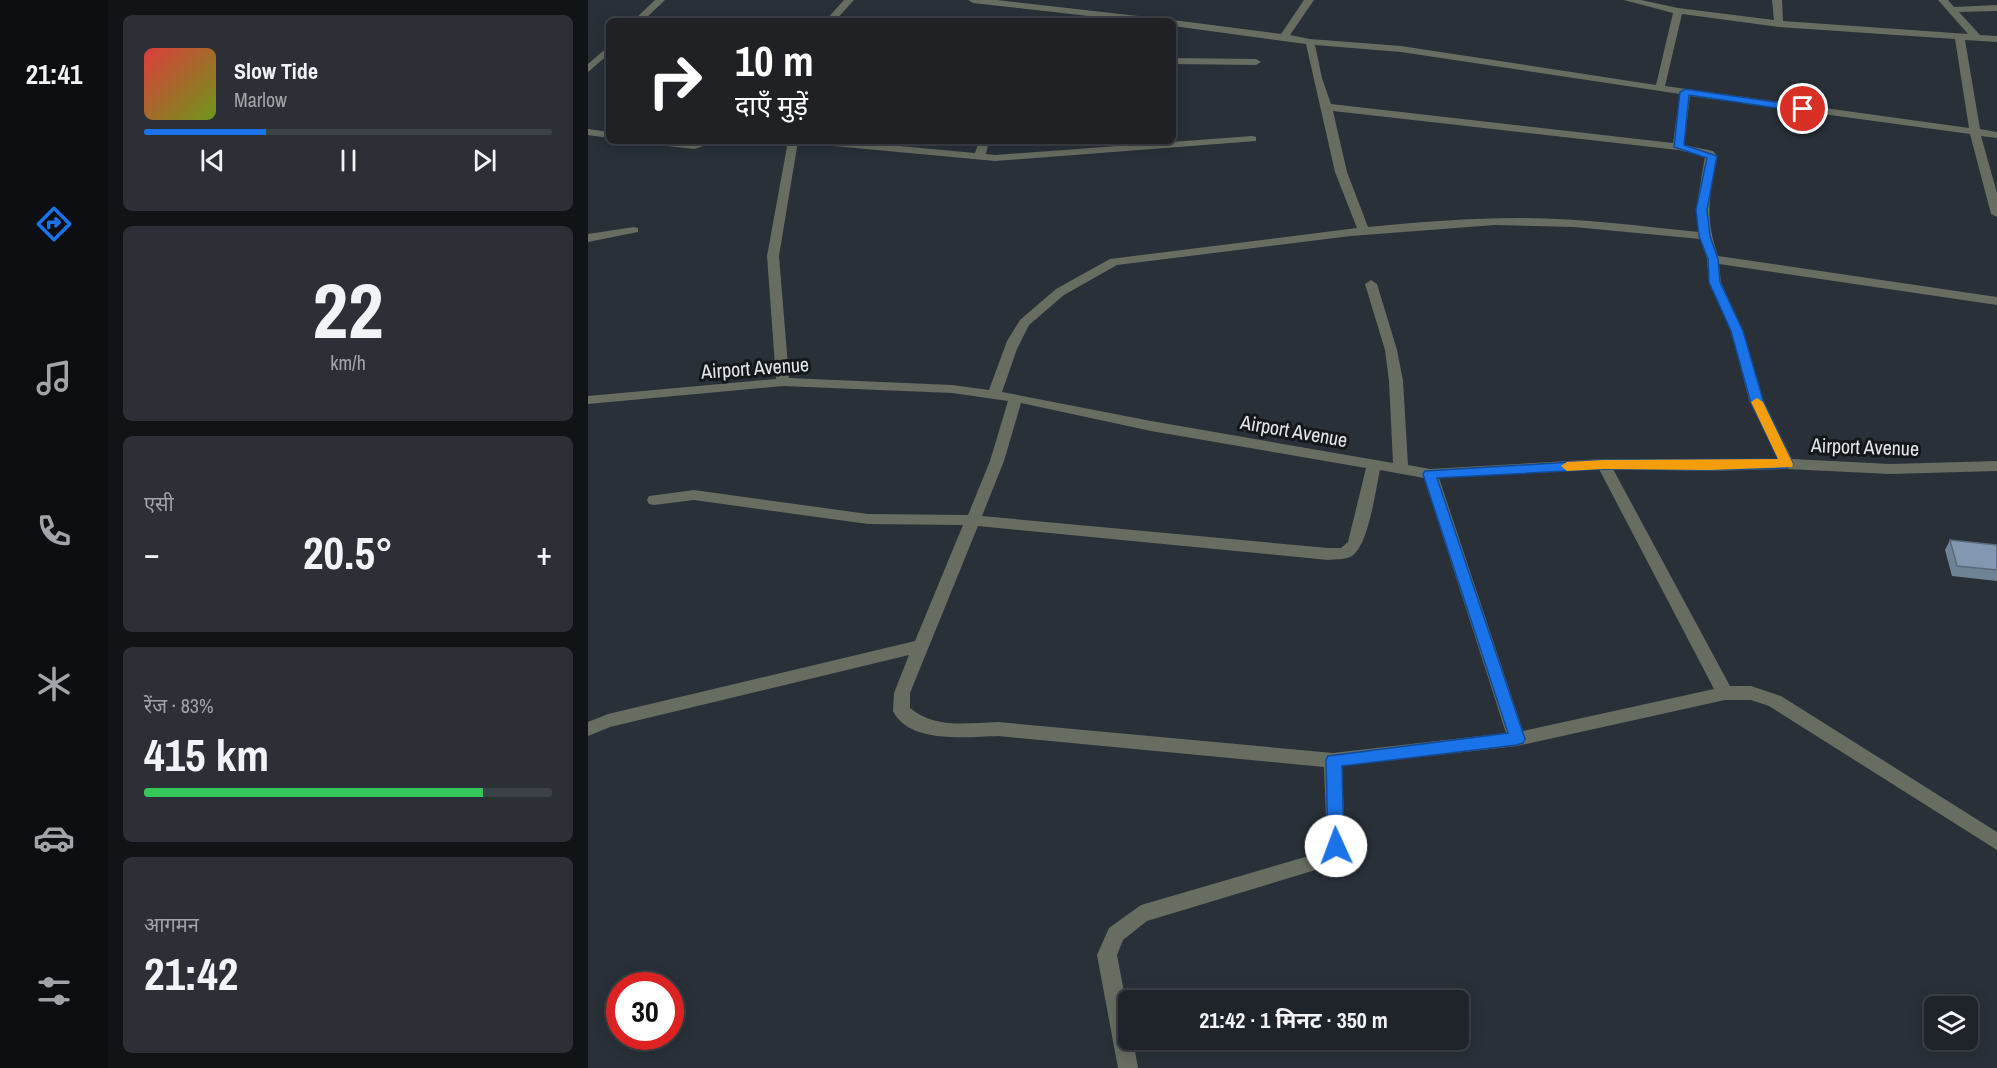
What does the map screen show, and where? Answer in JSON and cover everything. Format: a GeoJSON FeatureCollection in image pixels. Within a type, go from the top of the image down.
{"type":"FeatureCollection","features":[{"type":"Feature","properties":{"kind":"street"},"geometry":{"type":"LineString","coordinates":[[641,18],[660,0]]}},
{"type":"Feature","properties":{"kind":"street"},"geometry":{"type":"LineString","coordinates":[[833,18],[849,0]]}},
{"type":"Feature","properties":{"kind":"street"},"geometry":{"type":"LineString","coordinates":[[973,0],[1129,18]]}},
{"type":"Feature","properties":{"kind":"street"},"geometry":{"type":"LineString","coordinates":[[1284,37],[1310,0]]}},
{"type":"Feature","properties":{"kind":"street"},"geometry":{"type":"LineString","coordinates":[[1629,0],[1678,11],[1779,24],[1997,39]]}},
{"type":"Feature","properties":{"kind":"street"},"geometry":{"type":"LineString","coordinates":[[1777,0],[1779,24]]}},
{"type":"Feature","properties":{"kind":"street"},"geometry":{"type":"LineString","coordinates":[[1943,0],[1978,39]]}},
{"type":"Feature","properties":{"kind":"street"},"geometry":{"type":"LineString","coordinates":[[1952,10],[1997,8]]}},
{"type":"Feature","properties":{"kind":"street"},"geometry":{"type":"LineString","coordinates":[[1660,88],[1678,11]]}},
{"type":"Feature","properties":{"kind":"street"},"geometry":{"type":"LineString","coordinates":[[1176,23],[1310,42],[1401,49],[1685,92],[1997,135]]}},
{"type":"Feature","properties":{"kind":"street"},"geometry":{"type":"LineString","coordinates":[[1960,38],[1975,132],[1997,209]]}},
{"type":"Feature","properties":{"kind":"street"},"geometry":{"type":"LineString","coordinates":[[1310,42],[1341,172],[1364,232]]}},
{"type":"Feature","properties":{"kind":"street"},"geometry":{"type":"LineString","coordinates":[[588,69],[606,52]]}},
{"type":"Feature","properties":{"kind":"street"},"geometry":{"type":"LineString","coordinates":[[1176,61],[1256,62]]}},
{"type":"Feature","properties":{"kind":"street"},"geometry":{"type":"LineString","coordinates":[[1678,147],[1685,92]]}},
{"type":"Feature","properties":{"kind":"street"},"geometry":{"type":"LineString","coordinates":[[1327,107],[1678,147],[1712,156],[1702,210],[1705,236],[1713,259],[1715,282],[1737,331],[1756,400],[1787,464]]}},
{"type":"Feature","properties":{"kind":"street"},"geometry":{"type":"LineString","coordinates":[[588,132],[606,135]]}},
{"type":"Feature","properties":{"kind":"street"},"geometry":{"type":"LineString","coordinates":[[844,144],[981,157],[1019,157],[1252,140]]}},
{"type":"Feature","properties":{"kind":"street"},"geometry":{"type":"LineString","coordinates":[[676,144],[694,146],[702,144]]}},
{"type":"Feature","properties":{"kind":"street"},"geometry":{"type":"LineString","coordinates":[[783,382],[773,256],[792,144]]}},
{"type":"Feature","properties":{"kind":"street"},"geometry":{"type":"LineString","coordinates":[[981,157],[983,144]]}},
{"type":"Feature","properties":{"kind":"street"},"geometry":{"type":"LineString","coordinates":[[994,395],[1017,334],[1029,316],[1090,273],[1113,262],[1451,224],[1529,222],[1705,236]]}},
{"type":"Feature","properties":{"kind":"street"},"geometry":{"type":"LineString","coordinates":[[588,238],[634,230]]}},
{"type":"Feature","properties":{"kind":"street"},"geometry":{"type":"LineString","coordinates":[[1713,259],[1997,301]]}},
{"type":"Feature","properties":{"kind":"street"},"geometry":{"type":"LineString","coordinates":[[1371,284],[1391,350],[1396,381],[1401,470]]}},
{"type":"Feature","properties":{"kind":"street","name":"Airport Avenue"},"geometry":{"type":"LineString","coordinates":[[588,400],[783,382],[952,389],[1016,398],[1151,426],[1430,474],[1603,464],[1710,466],[1787,464],[1890,470],[1997,466]]}},
{"type":"Feature","properties":{"kind":"street"},"geometry":{"type":"LineString","coordinates":[[1016,398],[997,461],[902,693],[901,711],[917,724],[949,730],[998,729],[1334,760],[1517,739],[1725,693],[1751,693],[1775,701],[1997,842]]}},
{"type":"Feature","properties":{"kind":"street"},"geometry":{"type":"LineString","coordinates":[[1603,464],[1725,693]]}},
{"type":"Feature","properties":{"kind":"street"},"geometry":{"type":"LineString","coordinates":[[654,500],[694,495],[868,519],[973,520],[1328,554],[1345,553],[1355,544],[1374,465]]}},
{"type":"Feature","properties":{"kind":"street"},"geometry":{"type":"LineString","coordinates":[[1430,474],[1517,739]]}},
{"type":"Feature","properties":{"kind":"street"},"geometry":{"type":"LineString","coordinates":[[588,729],[608,722],[921,646]]}},
{"type":"Feature","properties":{"kind":"street"},"geometry":{"type":"LineString","coordinates":[[1128,1068],[1107,955],[1116,934],[1141,914],[1325,859],[1336,846],[1334,760]]}},
{"type":"Feature","properties":{"kind":"building"},"geometry":{"type":"Polygon","coordinates":[[[1950,540],[1997,545],[1997,570],[1957,566],[1950,540]]]}},
{"type":"Feature","properties":{"kind":"slow traffic"},"geometry":{"type":"LineString","coordinates":[[1567,466],[1787,464],[1757,402]]}},
{"type":"Feature","properties":{"kind":"route"},"geometry":{"type":"LineString","coordinates":[[1336,846],[1334,760],[1517,739],[1430,474],[1603,464],[1710,466],[1787,464],[1756,400],[1737,331],[1715,282],[1713,259],[1705,236],[1702,210],[1712,156],[1709,153],[1678,147],[1685,92],[1803,109]]}}]}
